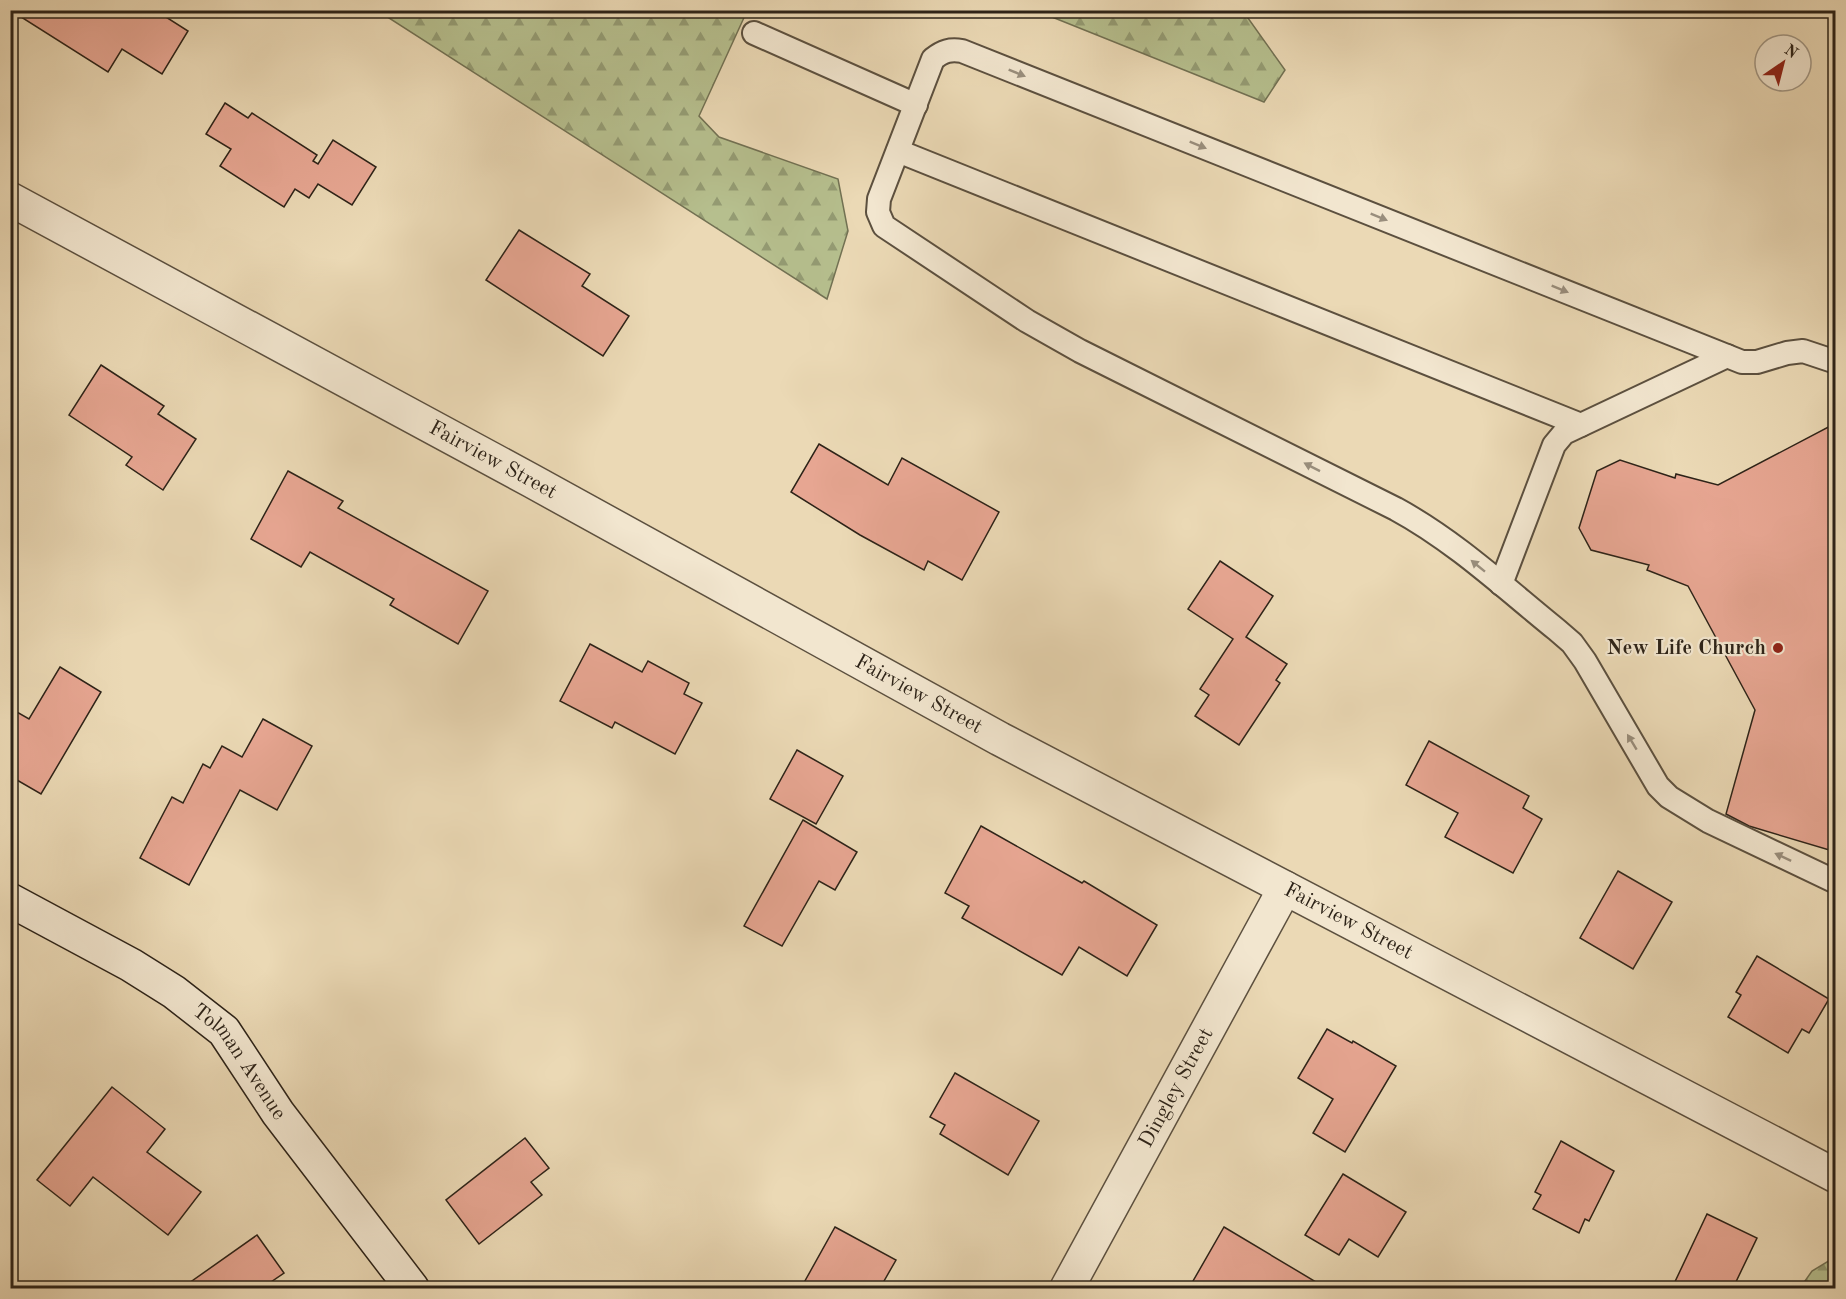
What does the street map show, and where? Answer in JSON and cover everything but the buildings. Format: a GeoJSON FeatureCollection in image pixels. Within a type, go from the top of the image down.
{"type":"FeatureCollection","features":[{"type":"Feature","properties":{"kind":"street","name":"Fairview Street"},"geometry":{"type":"LineString","coordinates":[[10,199],[543,487],[1000,739],[1836,1176]]}},
{"type":"Feature","properties":{"kind":"street","name":"Dingley Street"},"geometry":{"type":"LineString","coordinates":[[1067,1288],[1285,888]]}},
{"type":"Feature","properties":{"kind":"street","name":"Tolman Avenue"},"geometry":{"type":"LineString","coordinates":[[10,900],[131,965],[174,992],[224,1031],[278,1113],[412,1288]]}},
{"type":"Feature","properties":{"kind":"lane"},"geometry":{"type":"LineString","coordinates":[[754,33],[915,105]]}},
{"type":"Feature","properties":{"kind":"lane"},"geometry":{"type":"LineString","coordinates":[[1836,362],[1803,351],[1757,362],[1742,362],[962,51],[942,52],[933,59],[879,199],[878,212],[884,226],[1027,321],[1080,351],[1420,522],[1501,584],[1572,643],[1585,661],[1658,786],[1669,797],[1708,821],[1836,882]]}},
{"type":"Feature","properties":{"kind":"lane"},"geometry":{"type":"LineString","coordinates":[[898,152],[1581,424]]}},
{"type":"Feature","properties":{"kind":"lane"},"geometry":{"type":"LineString","coordinates":[[1501,584],[1554,446],[1564,433],[1727,356]]}},
{"type":"Feature","properties":{"kind":"green space"},"geometry":{"type":"Polygon","coordinates":[[[378,11],[747,11],[699,116],[719,137],[838,179],[848,231],[827,299],[378,11]]]}},
{"type":"Feature","properties":{"kind":"green space"},"geometry":{"type":"Polygon","coordinates":[[[1037,11],[1243,11],[1285,70],[1264,102],[1037,11]]]}},
{"type":"Feature","properties":{"kind":"green space"},"geometry":{"type":"Polygon","coordinates":[[[1835,1257],[1830,1288],[1800,1288],[1812,1271],[1835,1257]]]}},
{"type":"Feature","properties":{"kind":"place","name":"New Life Church"},"geometry":{"type":"Point","coordinates":[1778,648]}}]}
